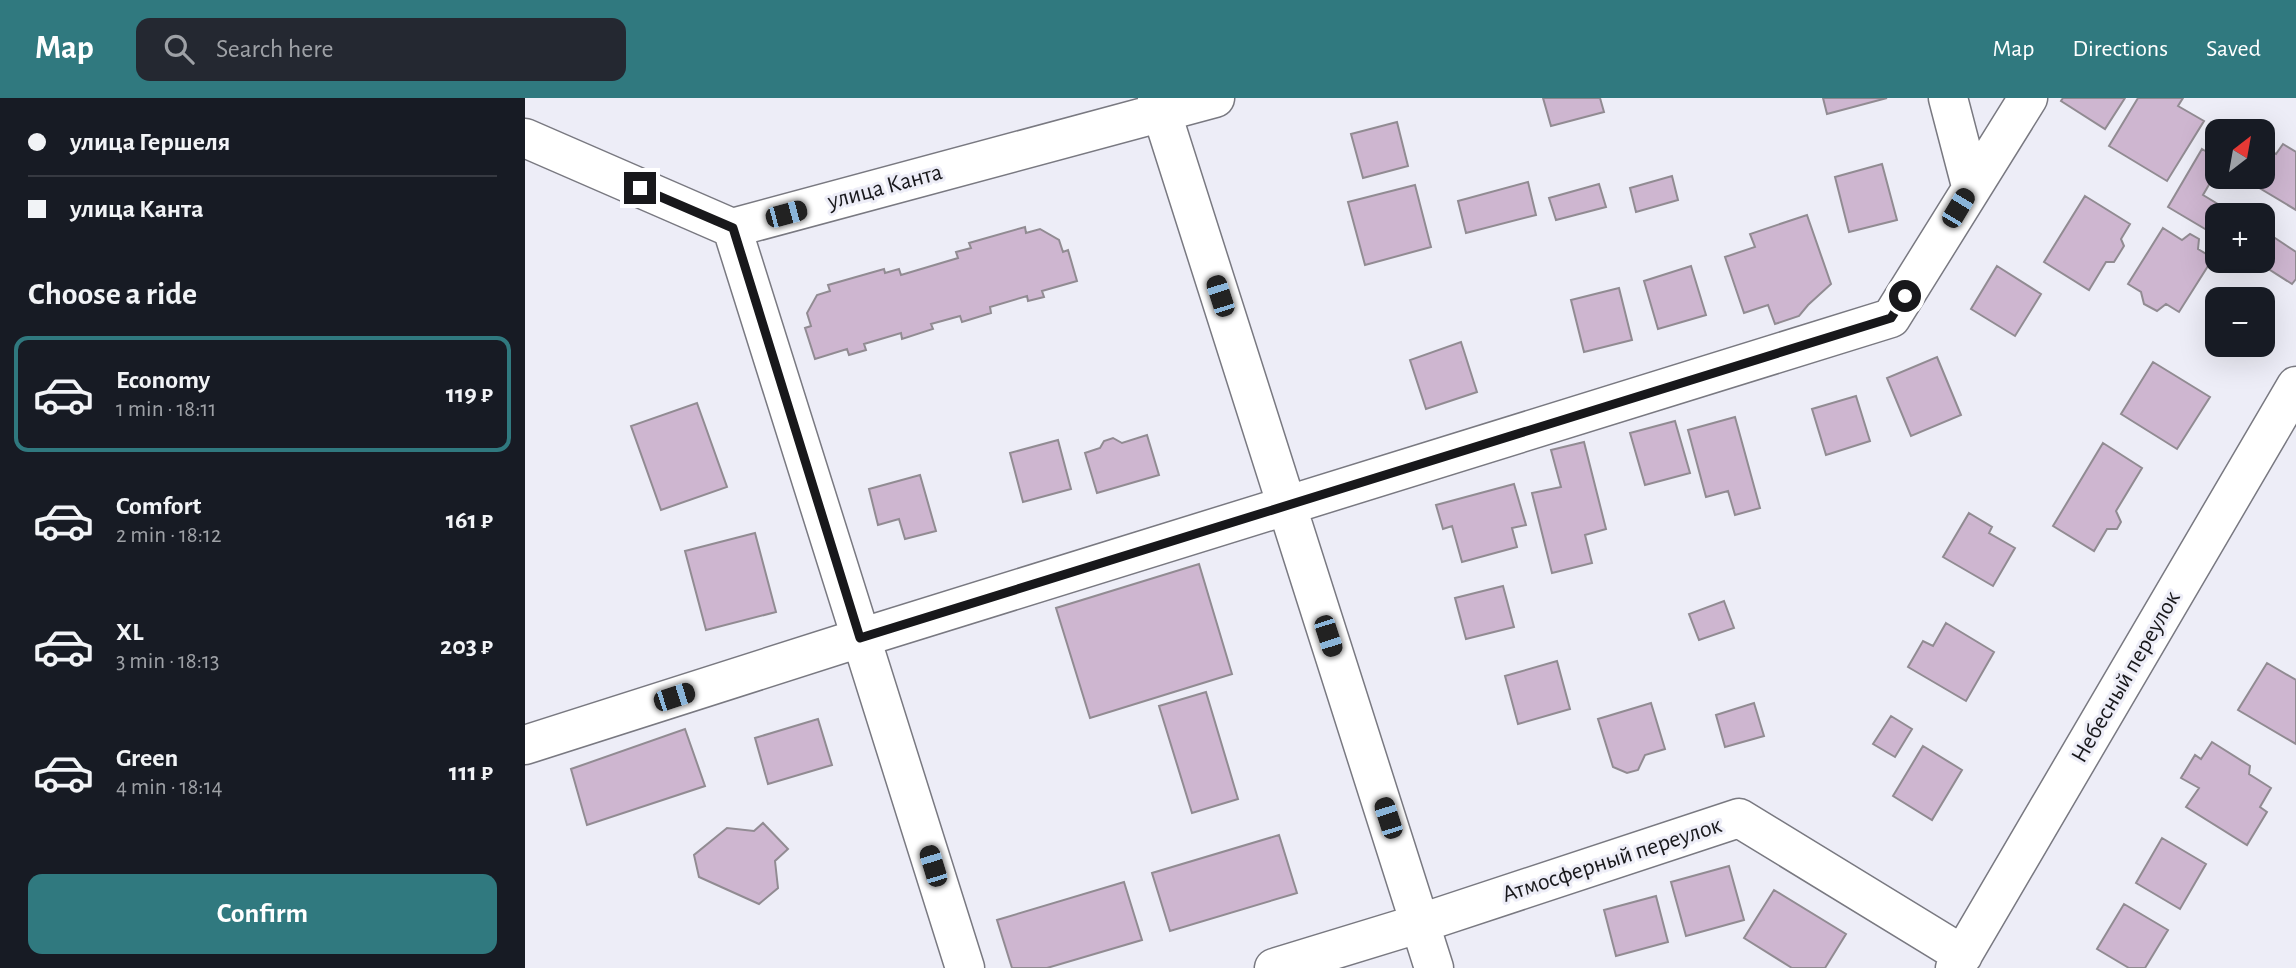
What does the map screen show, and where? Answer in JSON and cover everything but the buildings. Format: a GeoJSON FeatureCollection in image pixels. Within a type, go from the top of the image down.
{"type":"FeatureCollection","features":[{"type":"Feature","properties":{"kind":"street","name":"улица Канта"},"geometry":{"type":"LineString","coordinates":[[733,228],[1159,105],[1215,98]]}},
{"type":"Feature","properties":{"kind":"street"},"geometry":{"type":"LineString","coordinates":[[1948,98],[1971,186]]}},
{"type":"Feature","properties":{"kind":"street"},"geometry":{"type":"LineString","coordinates":[[525,745],[860,638],[1891,318],[2028,98]]}},
{"type":"Feature","properties":{"kind":"street"},"geometry":{"type":"LineString","coordinates":[[1159,105],[1422,923],[1434,968]]}},
{"type":"Feature","properties":{"kind":"street"},"geometry":{"type":"LineString","coordinates":[[525,138],[733,228],[965,968]]}},
{"type":"Feature","properties":{"kind":"street","name":"Небесный переулок"},"geometry":{"type":"LineString","coordinates":[[1959,962],[2296,386]]}},
{"type":"Feature","properties":{"kind":"street","name":"Атмосферный переулок"},"geometry":{"type":"LineString","coordinates":[[1274,968],[1422,923],[1739,818],[1959,962]]}},
{"type":"Feature","properties":{"kind":"route"},"geometry":{"type":"LineString","coordinates":[[640,188],[733,228],[860,638],[1891,318],[1905,296]]}}]}
